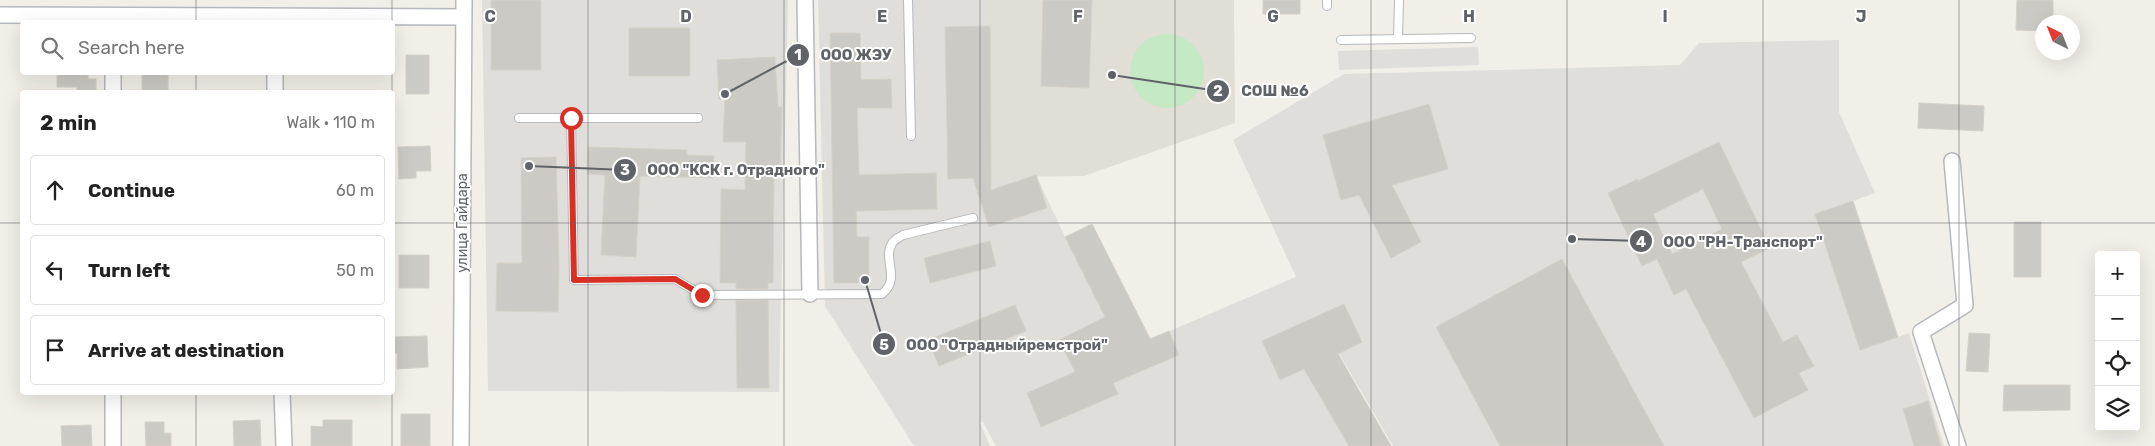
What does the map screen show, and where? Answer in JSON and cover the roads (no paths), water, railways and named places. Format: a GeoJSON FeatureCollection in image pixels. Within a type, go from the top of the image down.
{"type":"FeatureCollection","features":[{"type":"Feature","properties":{"kind":"street","name":"улица Гайдара"},"geometry":{"type":"LineString","coordinates":[[461,446],[464,0]]}},
{"type":"Feature","properties":{"kind":"street"},"geometry":{"type":"LineString","coordinates":[[805,0],[810,294]]}},
{"type":"Feature","properties":{"kind":"street"},"geometry":{"type":"LineString","coordinates":[[0,16],[114,19],[464,17]]}},
{"type":"Feature","properties":{"kind":"street"},"geometry":{"type":"LineString","coordinates":[[114,75],[114,90]]}},
{"type":"Feature","properties":{"kind":"street"},"geometry":{"type":"LineString","coordinates":[[275,75],[275,90]]}},
{"type":"Feature","properties":{"kind":"street"},"geometry":{"type":"LineString","coordinates":[[1952,161],[1965,305],[1921,332],[1958,446]]}},
{"type":"Feature","properties":{"kind":"street"},"geometry":{"type":"LineString","coordinates":[[113,395],[113,446]]}},
{"type":"Feature","properties":{"kind":"street"},"geometry":{"type":"LineString","coordinates":[[282,395],[284,446]]}},
{"type":"Feature","properties":{"kind":"lane"},"geometry":{"type":"LineString","coordinates":[[908,0],[911,136]]}},
{"type":"Feature","properties":{"kind":"lane"},"geometry":{"type":"LineString","coordinates":[[1398,0],[1398,39]]}},
{"type":"Feature","properties":{"kind":"lane"},"geometry":{"type":"LineString","coordinates":[[1341,40],[1471,38]]}},
{"type":"Feature","properties":{"kind":"lane"},"geometry":{"type":"LineString","coordinates":[[519,118],[698,118]]}},
{"type":"Feature","properties":{"kind":"lane"},"geometry":{"type":"LineString","coordinates":[[571,118],[574,280],[675,279],[702,295],[882,294],[889,288],[892,279],[890,249],[893,241],[902,235],[973,218]]}},
{"type":"Feature","properties":{"kind":"place","name":"СОШ №6"},"geometry":{"type":"Point","coordinates":[1112,75]}},
{"type":"Feature","properties":{"kind":"place","name":"ООО ЖЭУ"},"geometry":{"type":"Point","coordinates":[725,94]}},
{"type":"Feature","properties":{"kind":"place","name":"ООО \"КСК г. Отрадного\""},"geometry":{"type":"Point","coordinates":[529,166]}},
{"type":"Feature","properties":{"kind":"place","name":"ООО \"РН-Транспорт\""},"geometry":{"type":"Point","coordinates":[1572,239]}},
{"type":"Feature","properties":{"kind":"place","name":"ООО \"Отрадныйремстрой\""},"geometry":{"type":"Point","coordinates":[865,280]}}]}
